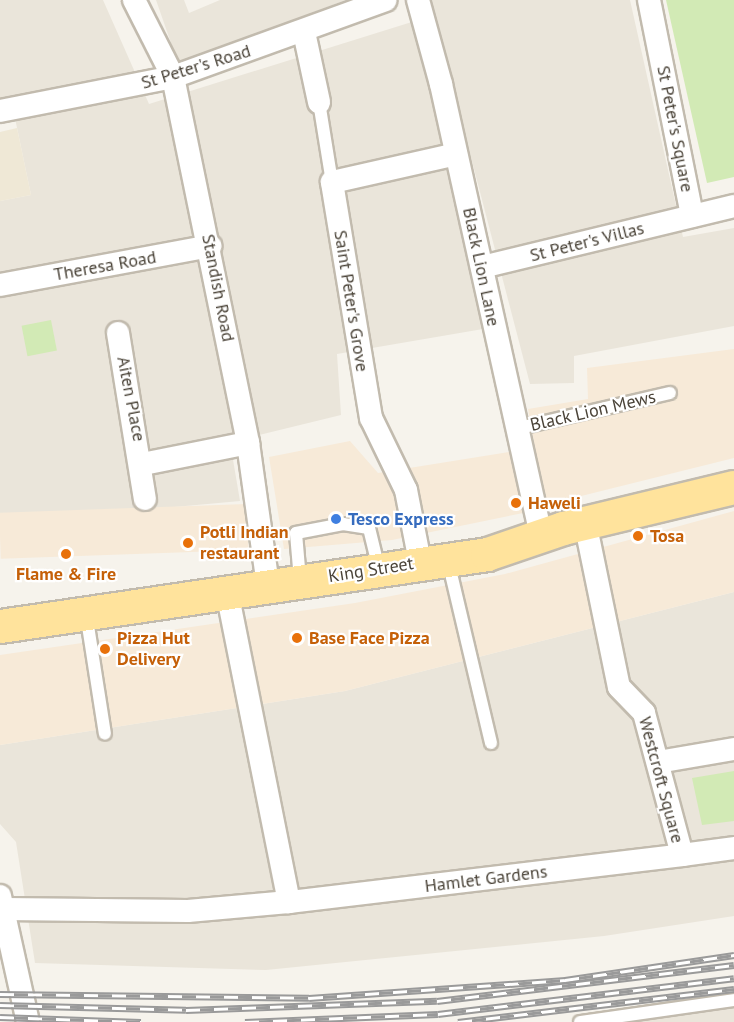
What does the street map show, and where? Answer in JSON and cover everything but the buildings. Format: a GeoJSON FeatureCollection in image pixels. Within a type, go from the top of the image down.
{"type":"FeatureCollection","features":[{"type":"Feature","properties":{"kind":"main road","name":"King Street"},"geometry":{"type":"LineString","coordinates":[[0,626],[433,560],[488,554],[585,522],[734,487]]}},
{"type":"Feature","properties":{"kind":"street","name":"Standish Road"},"geometry":{"type":"LineString","coordinates":[[134,0],[173,78],[210,246],[248,443],[268,586]]}},
{"type":"Feature","properties":{"kind":"street","name":"St Peter's Road"},"geometry":{"type":"LineString","coordinates":[[0,111],[173,78],[304,32],[386,0]]}},
{"type":"Feature","properties":{"kind":"street","name":"Black Lion Lane"},"geometry":{"type":"LineString","coordinates":[[418,0],[482,267],[515,429],[541,535]]}},
{"type":"Feature","properties":{"kind":"street","name":"St Peter's Square"},"geometry":{"type":"LineString","coordinates":[[650,0],[692,216],[734,206]]}},
{"type":"Feature","properties":{"kind":"street","name":"Saint Peter's Grove"},"geometry":{"type":"LineString","coordinates":[[304,32],[319,102]]}},
{"type":"Feature","properties":{"kind":"street"},"geometry":{"type":"LineString","coordinates":[[332,182],[456,154]]}},
{"type":"Feature","properties":{"kind":"street","name":"Saint Peter's Grove"},"geometry":{"type":"LineString","coordinates":[[332,182],[371,418],[408,497],[433,560]]}},
{"type":"Feature","properties":{"kind":"street","name":"St Peter's Villas"},"geometry":{"type":"LineString","coordinates":[[482,267],[692,216]]}},
{"type":"Feature","properties":{"kind":"street","name":"Theresa Road"},"geometry":{"type":"LineString","coordinates":[[0,285],[210,246]]}},
{"type":"Feature","properties":{"kind":"street","name":"Aiten Place"},"geometry":{"type":"LineString","coordinates":[[118,333],[143,464],[145,499]]}},
{"type":"Feature","properties":{"kind":"street","name":"Aiten Place"},"geometry":{"type":"LineString","coordinates":[[143,464],[248,443]]}},
{"type":"Feature","properties":{"kind":"street","name":"Westcroft Square"},"geometry":{"type":"LineString","coordinates":[[585,522],[619,687],[641,707],[682,855],[734,848]]}},
{"type":"Feature","properties":{"kind":"street"},"geometry":{"type":"LineString","coordinates":[[227,592],[290,902]]}},
{"type":"Feature","properties":{"kind":"street"},"geometry":{"type":"LineString","coordinates":[[658,762],[734,749]]}},
{"type":"Feature","properties":{"kind":"street","name":"Hamlet Gardens"},"geometry":{"type":"LineString","coordinates":[[2,902],[188,911],[290,902],[682,855]]}},
{"type":"Feature","properties":{"kind":"street"},"geometry":{"type":"LineString","coordinates":[[2,902],[28,1022]]}},
{"type":"Feature","properties":{"kind":"lane","name":"Saint Peter's Grove"},"geometry":{"type":"LineString","coordinates":[[319,102],[332,182]]}},
{"type":"Feature","properties":{"kind":"lane","name":"Black Lion Mews"},"geometry":{"type":"LineString","coordinates":[[515,429],[670,393]]}},
{"type":"Feature","properties":{"kind":"lane"},"geometry":{"type":"LineString","coordinates":[[300,581],[296,533],[323,527],[358,523],[369,528],[379,569]]}},
{"type":"Feature","properties":{"kind":"lane"},"geometry":{"type":"LineString","coordinates":[[433,560],[490,743]]}},
{"type":"Feature","properties":{"kind":"lane"},"geometry":{"type":"LineString","coordinates":[[86,612],[105,734]]}},
{"type":"Feature","properties":{"kind":"lane"},"geometry":{"type":"LineString","coordinates":[[580,1022],[734,1000]]}},
{"type":"Feature","properties":{"kind":"shaded area"},"geometry":{"type":"Polygon","coordinates":[[[0,0],[103,0],[149,104],[415,21],[483,329],[337,354],[341,415],[230,442],[240,501],[0,523],[0,201],[31,195],[11,99],[0,101],[0,0]]]}},
{"type":"Feature","properties":{"kind":"shaded area"},"geometry":{"type":"Polygon","coordinates":[[[156,0],[184,0],[189,13],[220,0],[346,0],[178,63],[156,0]]]}},
{"type":"Feature","properties":{"kind":"shaded area"},"geometry":{"type":"Polygon","coordinates":[[[430,0],[630,0],[683,237],[734,228],[734,326],[574,356],[574,383],[530,384],[430,0]]]}},
{"type":"Feature","properties":{"kind":"shaded area"},"geometry":{"type":"Polygon","coordinates":[[[17,128],[31,195],[0,201],[0,132],[17,128]]]}},
{"type":"Feature","properties":{"kind":"shaded area"},"geometry":{"type":"Polygon","coordinates":[[[734,349],[734,458],[545,505],[528,409],[588,399],[587,368],[734,349]]]}},
{"type":"Feature","properties":{"kind":"shaded area"},"geometry":{"type":"Polygon","coordinates":[[[350,441],[378,473],[509,452],[523,513],[392,540],[284,549],[269,457],[350,441]]]}},
{"type":"Feature","properties":{"kind":"shaded area"},"geometry":{"type":"Polygon","coordinates":[[[247,504],[249,550],[1,559],[0,513],[247,504]]]}},
{"type":"Feature","properties":{"kind":"shaded area"},"geometry":{"type":"Polygon","coordinates":[[[734,511],[734,592],[345,691],[0,745],[0,655],[355,603],[505,574],[734,511]]]}},
{"type":"Feature","properties":{"kind":"shaded area"},"geometry":{"type":"Polygon","coordinates":[[[734,592],[734,916],[604,936],[266,970],[35,963],[16,842],[0,824],[0,745],[345,691],[734,592]]]}},
{"type":"Feature","properties":{"kind":"shaded area"},"geometry":{"type":"Polygon","coordinates":[[[734,1004],[734,1022],[624,1022],[660,1017],[734,1004]]]}},
{"type":"Feature","properties":{"kind":"green space"},"geometry":{"type":"Polygon","coordinates":[[[666,0],[734,0],[734,177],[707,183],[666,0]]]}},
{"type":"Feature","properties":{"kind":"green space"},"geometry":{"type":"Polygon","coordinates":[[[51,320],[57,350],[27,356],[22,326],[51,320]]]}},
{"type":"Feature","properties":{"kind":"green space"},"geometry":{"type":"Polygon","coordinates":[[[734,771],[734,821],[702,825],[692,778],[734,771]]]}},
{"type":"Feature","properties":{"kind":"railway"},"geometry":{"type":"LineString","coordinates":[[0,994],[309,998],[565,980],[734,955]]}},
{"type":"Feature","properties":{"kind":"railway"},"geometry":{"type":"LineString","coordinates":[[0,1005],[186,1010],[437,1001],[734,965]]}},
{"type":"Feature","properties":{"kind":"railway"},"geometry":{"type":"LineString","coordinates":[[245,1022],[438,1014],[734,978]]}},
{"type":"Feature","properties":{"kind":"railway"},"geometry":{"type":"LineString","coordinates":[[458,1022],[734,989]]}},
{"type":"Feature","properties":{"kind":"railway"},"geometry":{"type":"LineString","coordinates":[[0,1017],[141,1022]]}},
{"type":"Feature","properties":{"kind":"place","name":"Haweli"},"geometry":{"type":"Point","coordinates":[516,503]}},
{"type":"Feature","properties":{"kind":"place","name":"Tesco Express"},"geometry":{"type":"Point","coordinates":[336,519]}},
{"type":"Feature","properties":{"kind":"place","name":"Tosa"},"geometry":{"type":"Point","coordinates":[638,536]}},
{"type":"Feature","properties":{"kind":"place","name":"Potli Indian restaurant"},"geometry":{"type":"Point","coordinates":[188,543]}},
{"type":"Feature","properties":{"kind":"place","name":"Flame & Fire"},"geometry":{"type":"Point","coordinates":[66,554]}},
{"type":"Feature","properties":{"kind":"place","name":"Base Face Pizza"},"geometry":{"type":"Point","coordinates":[297,638]}},
{"type":"Feature","properties":{"kind":"place","name":"Pizza Hut Delivery"},"geometry":{"type":"Point","coordinates":[105,649]}}]}
